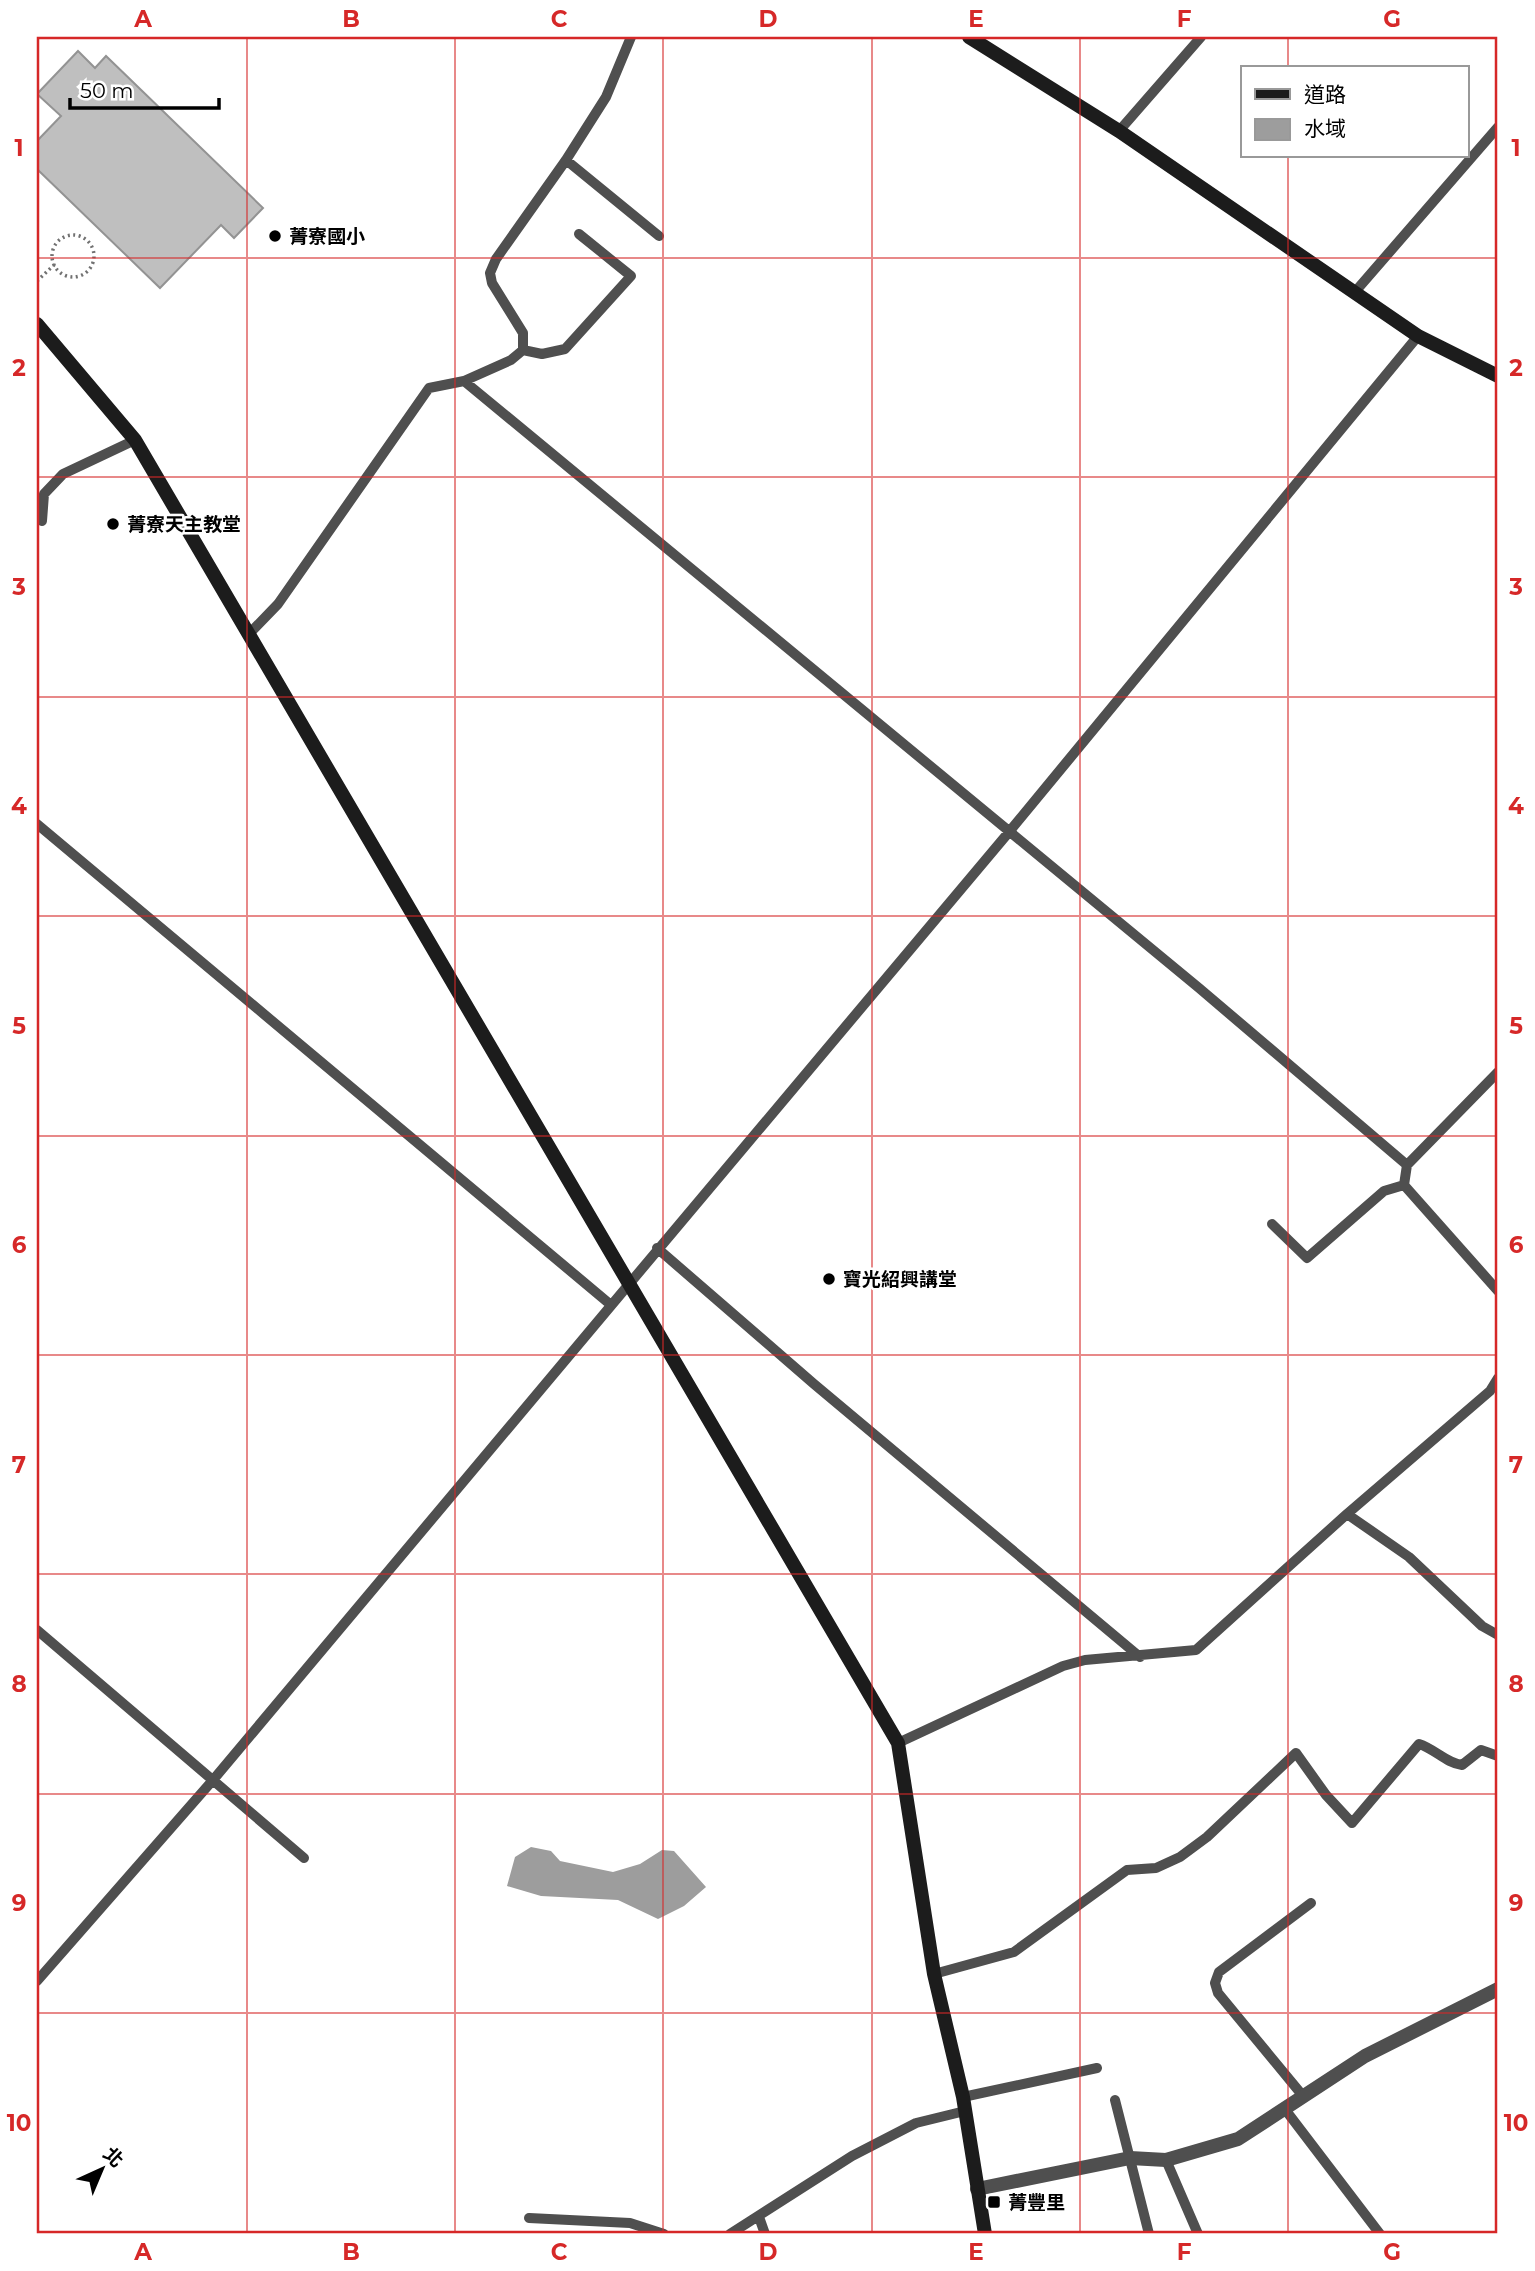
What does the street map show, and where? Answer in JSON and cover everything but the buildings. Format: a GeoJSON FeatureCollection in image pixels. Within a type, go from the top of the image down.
{"type":"FeatureCollection","features":[{"type":"Feature","properties":{"kind":"street"},"geometry":{"type":"LineString","coordinates":[[969,37],[1119,131],[1418,336],[1498,376]]}},
{"type":"Feature","properties":{"kind":"street"},"geometry":{"type":"LineString","coordinates":[[37,324],[135,440],[898,1743],[934,1974],[964,2104],[985,2234]]}},
{"type":"Feature","properties":{"kind":"street"},"geometry":{"type":"LineString","coordinates":[[977,2189],[1130,2158],[1166,2160],[1238,2138],[1365,2056],[1498,1989]]}},
{"type":"Feature","properties":{"kind":"lane"},"geometry":{"type":"LineString","coordinates":[[523,350],[523,333],[492,283],[490,273],[496,259],[566,160],[606,97],[631,37]]}},
{"type":"Feature","properties":{"kind":"lane"},"geometry":{"type":"LineString","coordinates":[[1119,131],[1201,37]]}},
{"type":"Feature","properties":{"kind":"lane"},"geometry":{"type":"LineString","coordinates":[[1354,293],[1498,127]]}},
{"type":"Feature","properties":{"kind":"lane"},"geometry":{"type":"LineString","coordinates":[[566,160],[659,236]]}},
{"type":"Feature","properties":{"kind":"lane"},"geometry":{"type":"LineString","coordinates":[[523,350],[541,354],[565,349],[631,276],[579,234]]}},
{"type":"Feature","properties":{"kind":"lane"},"geometry":{"type":"LineString","coordinates":[[37,1981],[213,1780],[1009,832],[1418,336]]}},
{"type":"Feature","properties":{"kind":"lane"},"geometry":{"type":"LineString","coordinates":[[249,634],[278,604],[429,388],[464,381],[511,360],[523,350]]}},
{"type":"Feature","properties":{"kind":"lane"},"geometry":{"type":"LineString","coordinates":[[464,381],[1407,1165]]}},
{"type":"Feature","properties":{"kind":"lane"},"geometry":{"type":"LineString","coordinates":[[42,521],[44,494],[63,474],[135,440]]}},
{"type":"Feature","properties":{"kind":"lane"},"geometry":{"type":"LineString","coordinates":[[37,824],[611,1305]]}},
{"type":"Feature","properties":{"kind":"lane"},"geometry":{"type":"LineString","coordinates":[[1404,1185],[1407,1165],[1498,1072]]}},
{"type":"Feature","properties":{"kind":"lane"},"geometry":{"type":"LineString","coordinates":[[1272,1224],[1307,1258],[1384,1191],[1404,1185]]}},
{"type":"Feature","properties":{"kind":"lane"},"geometry":{"type":"LineString","coordinates":[[1404,1185],[1498,1291]]}},
{"type":"Feature","properties":{"kind":"lane"},"geometry":{"type":"LineString","coordinates":[[657,1248],[814,1384],[1140,1657]]}},
{"type":"Feature","properties":{"kind":"lane"},"geometry":{"type":"LineString","coordinates":[[898,1743],[1063,1666],[1085,1660],[1196,1650],[1347,1514],[1490,1391],[1498,1378]]}},
{"type":"Feature","properties":{"kind":"lane"},"geometry":{"type":"LineString","coordinates":[[1347,1514],[1409,1557],[1482,1626],[1498,1635]]}},
{"type":"Feature","properties":{"kind":"lane"},"geometry":{"type":"LineString","coordinates":[[37,1630],[304,1858]]}},
{"type":"Feature","properties":{"kind":"lane"},"geometry":{"type":"LineString","coordinates":[[934,1974],[1014,1952],[1127,1870],[1156,1868],[1180,1857],[1207,1837],[1296,1753],[1326,1795],[1352,1823],[1419,1744],[1433,1748],[1452,1764],[1462,1765],[1481,1751],[1498,1756]]}},
{"type":"Feature","properties":{"kind":"lane"},"geometry":{"type":"LineString","coordinates":[[1303,2096],[1218,1993],[1214,1983],[1219,1972],[1311,1903]]}},
{"type":"Feature","properties":{"kind":"lane"},"geometry":{"type":"LineString","coordinates":[[730,2234],[852,2156],[916,2123],[964,2104],[1097,2068]]}},
{"type":"Feature","properties":{"kind":"lane"},"geometry":{"type":"LineString","coordinates":[[1115,2100],[1149,2234]]}},
{"type":"Feature","properties":{"kind":"lane"},"geometry":{"type":"LineString","coordinates":[[1284,2108],[1380,2234]]}},
{"type":"Feature","properties":{"kind":"lane"},"geometry":{"type":"LineString","coordinates":[[1166,2160],[1198,2234]]}},
{"type":"Feature","properties":{"kind":"lane"},"geometry":{"type":"LineString","coordinates":[[759,2217],[765,2234]]}},
{"type":"Feature","properties":{"kind":"lane"},"geometry":{"type":"LineString","coordinates":[[529,2218],[630,2223],[664,2234]]}},
{"type":"Feature","properties":{"kind":"path"},"geometry":{"type":"LineString","coordinates":[[65,237],[84,238],[93,249],[93,263],[84,274],[70,276],[55,264],[53,251],[65,237]]}},
{"type":"Feature","properties":{"kind":"path"},"geometry":{"type":"LineString","coordinates":[[37,281],[55,264]]}},
{"type":"Feature","properties":{"kind":"water"},"geometry":{"type":"Polygon","coordinates":[[[531,1847],[551,1851],[560,1861],[613,1872],[640,1864],[662,1850],[674,1851],[706,1887],[684,1906],[658,1919],[618,1900],[541,1896],[507,1886],[515,1857],[531,1847]]]}},
{"type":"Feature","properties":{"kind":"place","name":"菁寮國小"},"geometry":{"type":"Point","coordinates":[275,236]}},
{"type":"Feature","properties":{"kind":"place","name":"菁寮天主教堂"},"geometry":{"type":"Point","coordinates":[113,524]}},
{"type":"Feature","properties":{"kind":"place","name":"寶光紹興講堂"},"geometry":{"type":"Point","coordinates":[829,1279]}},
{"type":"Feature","properties":{"kind":"place","name":"菁豐里"},"geometry":{"type":"Point","coordinates":[994,2202]}}]}
